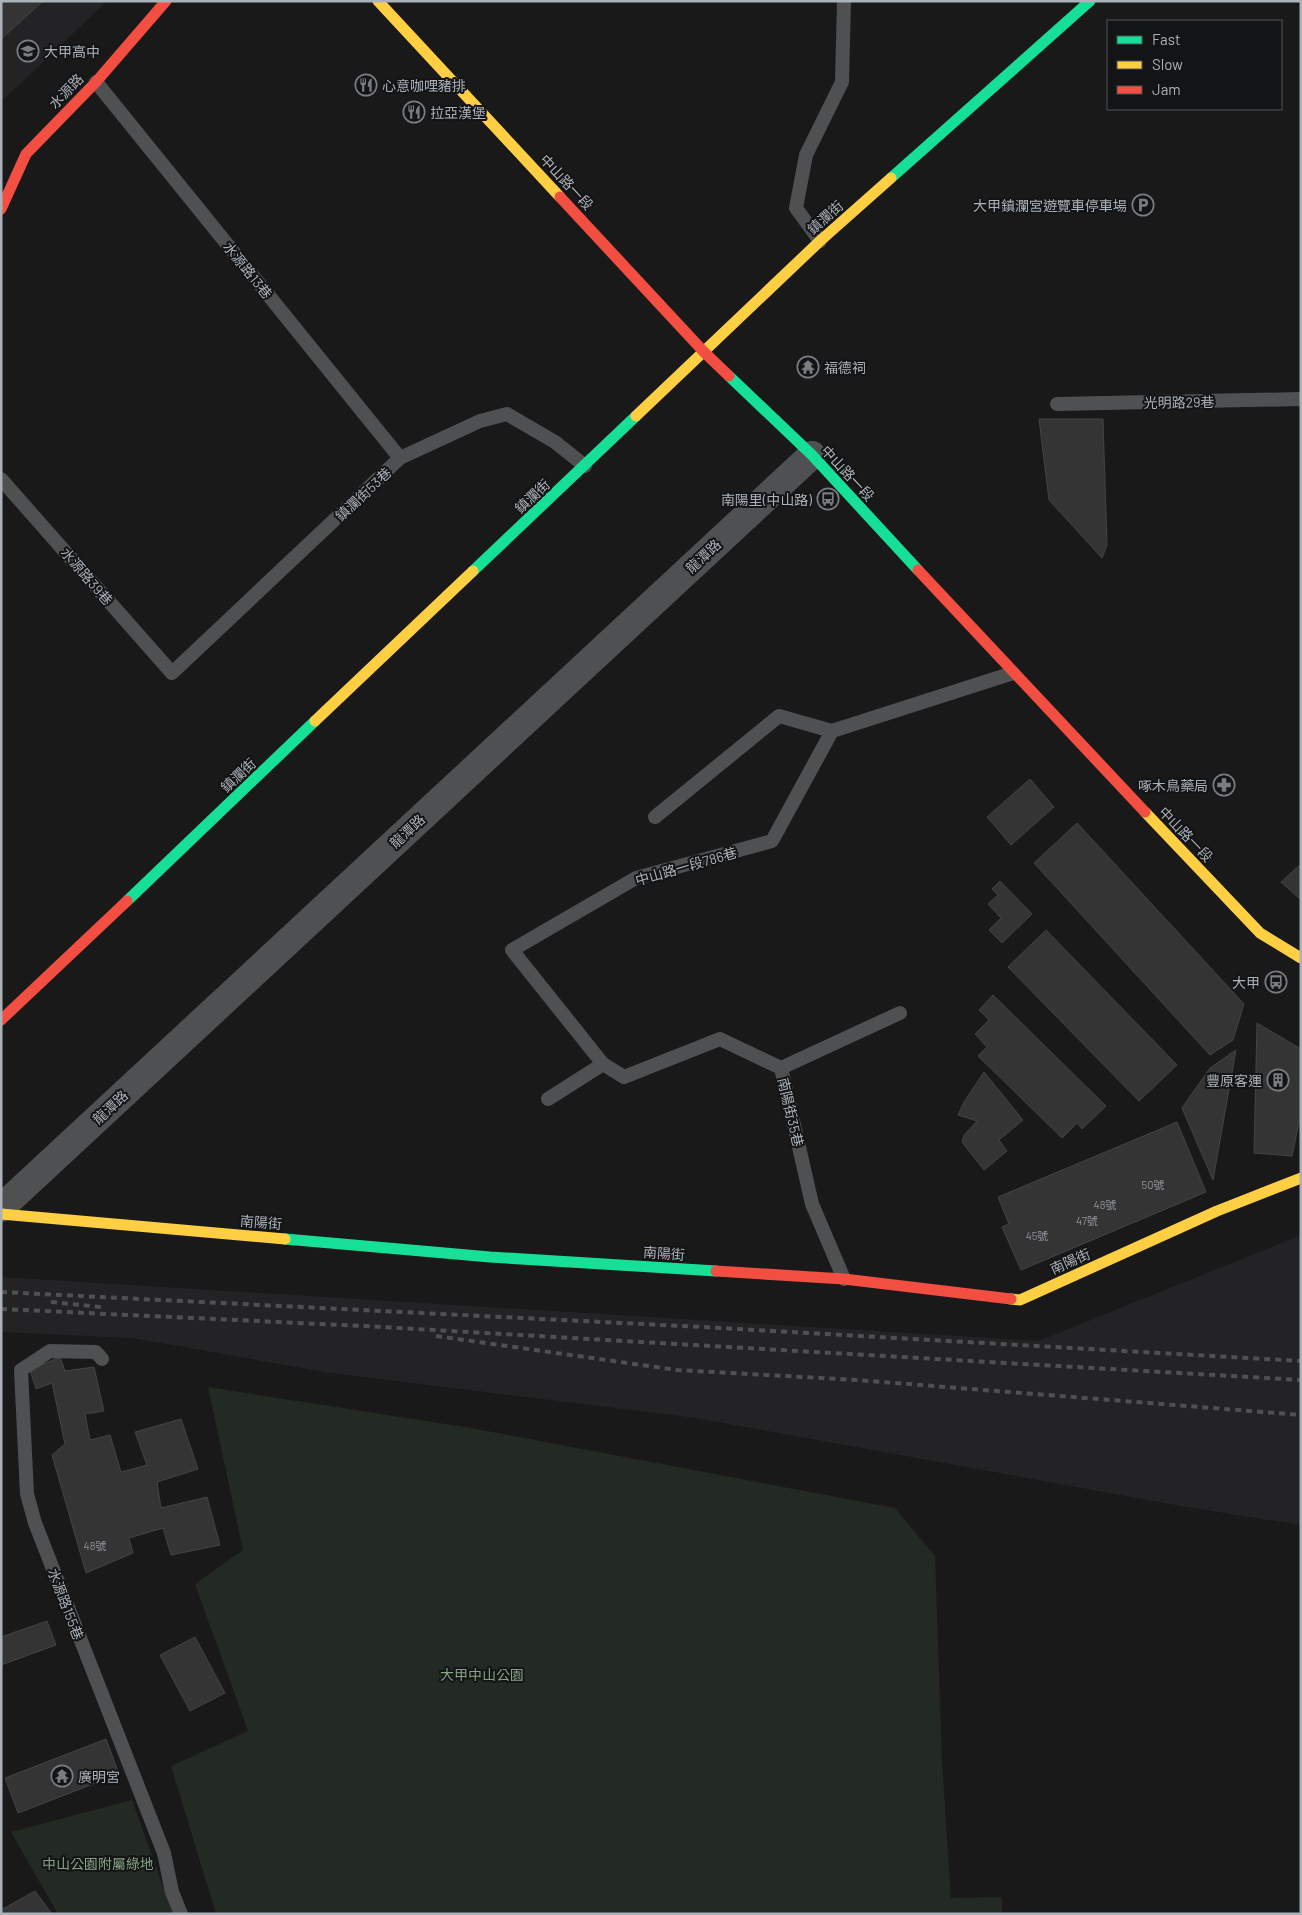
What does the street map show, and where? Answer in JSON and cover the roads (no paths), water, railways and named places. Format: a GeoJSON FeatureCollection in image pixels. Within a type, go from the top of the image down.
{"type":"FeatureCollection","features":[{"type":"Feature","properties":{"kind":"street","name":"水源路"},"geometry":{"type":"LineString","coordinates":[[1,209],[26,154],[96,82],[166,1]]}},
{"type":"Feature","properties":{"kind":"street","name":"中山路一段"},"geometry":{"type":"LineString","coordinates":[[378,1],[704,352],[812,455],[1013,673],[1260,933],[1301,958]]}},
{"type":"Feature","properties":{"kind":"street","name":"鎮瀾街"},"geometry":{"type":"LineString","coordinates":[[1,1020],[820,241],[1090,1]]}},
{"type":"Feature","properties":{"kind":"street","name":"龍潭路"},"geometry":{"type":"LineString","coordinates":[[1,1208],[812,455]]}},
{"type":"Feature","properties":{"kind":"street","name":"南陽街"},"geometry":{"type":"LineString","coordinates":[[1,1214],[490,1257],[844,1279],[1020,1300],[1217,1211],[1301,1178]]}},
{"type":"Feature","properties":{"kind":"lane"},"geometry":{"type":"LineString","coordinates":[[820,241],[796,208],[806,155],[842,82],[844,1]]}},
{"type":"Feature","properties":{"kind":"lane","name":"水源路13巷"},"geometry":{"type":"LineString","coordinates":[[96,82],[400,458]]}},
{"type":"Feature","properties":{"kind":"lane","name":"光明路29巷"},"geometry":{"type":"LineString","coordinates":[[1057,404],[1301,399]]}},
{"type":"Feature","properties":{"kind":"lane","name":"鎮瀾街53巷"},"geometry":{"type":"LineString","coordinates":[[172,673],[400,458],[480,421],[507,414],[555,442],[585,466]]}},
{"type":"Feature","properties":{"kind":"lane","name":"水源路39巷"},"geometry":{"type":"LineString","coordinates":[[1,479],[172,673]]}},
{"type":"Feature","properties":{"kind":"lane"},"geometry":{"type":"LineString","coordinates":[[655,817],[779,716],[832,731],[1013,673]]}},
{"type":"Feature","properties":{"kind":"lane","name":"中山路一段786巷"},"geometry":{"type":"LineString","coordinates":[[603,1064],[512,950],[636,878],[772,841],[832,731]]}},
{"type":"Feature","properties":{"kind":"lane","name":"南陽街35巷"},"geometry":{"type":"LineString","coordinates":[[844,1279],[812,1204],[781,1068],[900,1013]]}},
{"type":"Feature","properties":{"kind":"lane"},"geometry":{"type":"LineString","coordinates":[[548,1099],[603,1064],[624,1077],[720,1039],[781,1068]]}},
{"type":"Feature","properties":{"kind":"lane","name":"水源路155巷"},"geometry":{"type":"LineString","coordinates":[[102,1359],[96,1352],[50,1352],[21,1370],[27,1494],[35,1523],[164,1853],[172,1892],[181,1914]]}},
{"type":"Feature","properties":{"kind":"railway"},"geometry":{"type":"LineString","coordinates":[[1,1292],[702,1327],[1301,1361]]}},
{"type":"Feature","properties":{"kind":"railway"},"geometry":{"type":"LineString","coordinates":[[51,1302],[101,1307]]}},
{"type":"Feature","properties":{"kind":"railway"},"geometry":{"type":"LineString","coordinates":[[1,1309],[364,1326],[1301,1380]]}},
{"type":"Feature","properties":{"kind":"railway"},"geometry":{"type":"LineString","coordinates":[[436,1336],[677,1370],[857,1380],[1301,1415]]}},
{"type":"Feature","properties":{"kind":"place","name":"大甲高中"},"geometry":{"type":"Point","coordinates":[28,51]}},
{"type":"Feature","properties":{"kind":"place","name":"心意咖哩豬排"},"geometry":{"type":"Point","coordinates":[366,85]}},
{"type":"Feature","properties":{"kind":"place","name":"拉亞漢堡"},"geometry":{"type":"Point","coordinates":[414,112]}},
{"type":"Feature","properties":{"kind":"place","name":"大甲鎮瀾宮遊覽車停車場"},"geometry":{"type":"Point","coordinates":[1143,205]}},
{"type":"Feature","properties":{"kind":"place","name":"福德祠"},"geometry":{"type":"Point","coordinates":[808,367]}},
{"type":"Feature","properties":{"kind":"place","name":"南陽里(中山路)"},"geometry":{"type":"Point","coordinates":[828,499]}},
{"type":"Feature","properties":{"kind":"place","name":"啄木鳥藥局"},"geometry":{"type":"Point","coordinates":[1224,785]}},
{"type":"Feature","properties":{"kind":"place","name":"大甲"},"geometry":{"type":"Point","coordinates":[1276,982]}},
{"type":"Feature","properties":{"kind":"place","name":"豐原客運"},"geometry":{"type":"Point","coordinates":[1278,1080]}},
{"type":"Feature","properties":{"kind":"place","name":"廣明宮"},"geometry":{"type":"Point","coordinates":[62,1776]}},
{"type":"Feature","properties":{"kind":"park label","name":"大甲中山公園"},"geometry":{"type":"Point","coordinates":[482,1674]}},
{"type":"Feature","properties":{"kind":"park label","name":"中山公園附屬綠地"},"geometry":{"type":"Point","coordinates":[98,1863]}}]}
